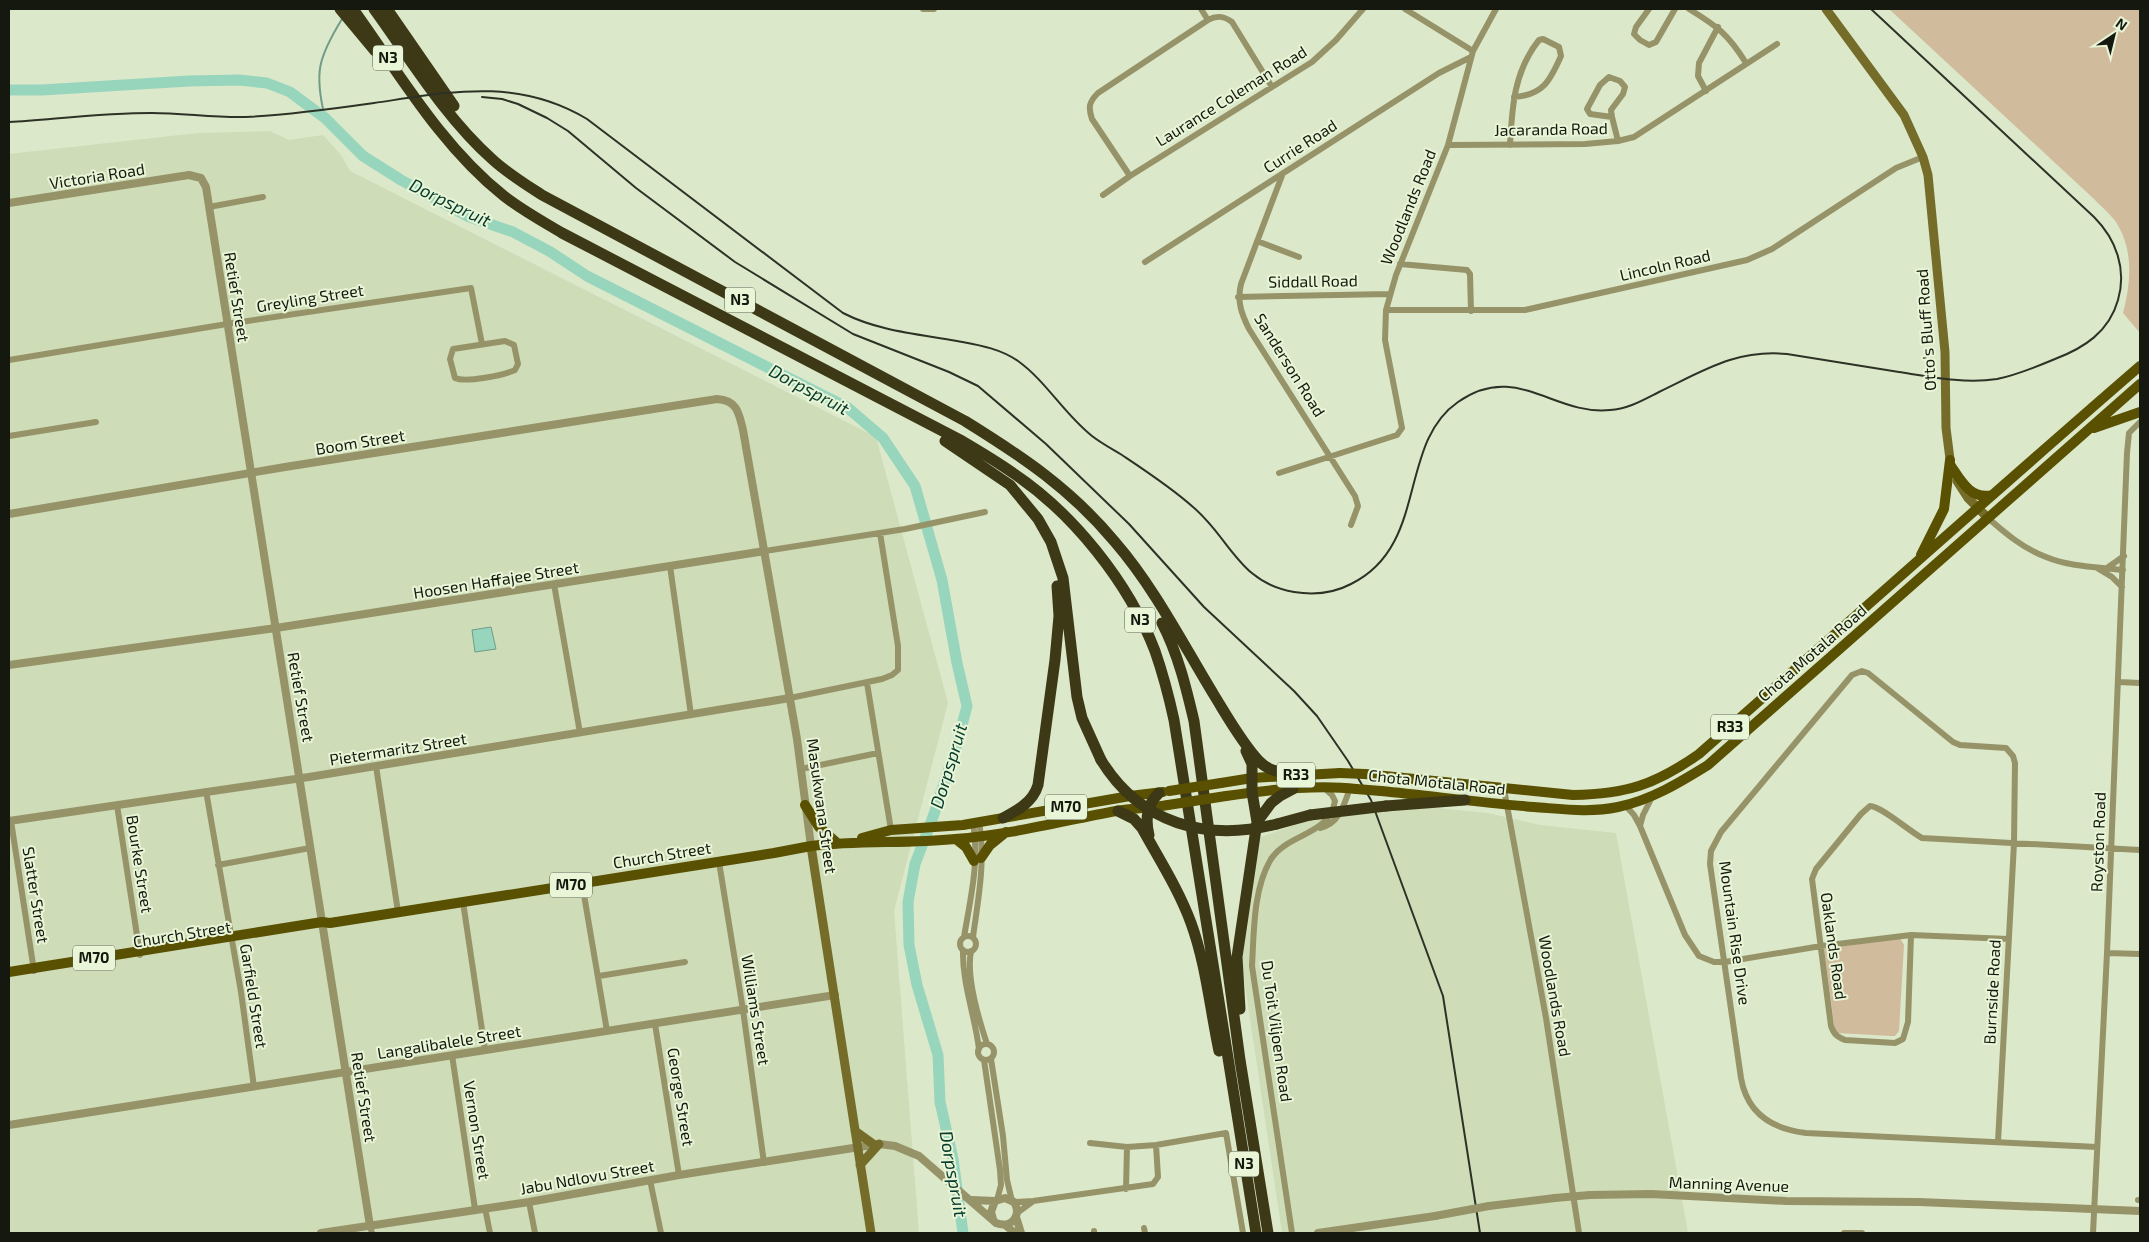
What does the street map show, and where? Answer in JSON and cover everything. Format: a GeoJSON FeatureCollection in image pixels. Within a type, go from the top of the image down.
{"type":"FeatureCollection","features":[{"type":"Feature","properties":{"kind":"highway","name":"N3"},"geometry":{"type":"LineString","coordinates":[[374,9],[437,96],[468,135],[492,159],[542,195],[965,421],[1021,456],[1054,481],[1080,505],[1114,544],[1151,602],[1171,640],[1184,678],[1194,721],[1240,1060],[1268,1233]]}},
{"type":"Feature","properties":{"kind":"highway"},"geometry":{"type":"LineString","coordinates":[[387,9],[471,130],[542,195]]}},
{"type":"Feature","properties":{"kind":"highway","name":"N3"},"geometry":{"type":"LineString","coordinates":[[345,11],[448,140],[478,173],[504,196],[562,233],[962,441],[1014,473],[1050,502],[1080,532],[1110,568],[1130,600],[1155,650],[1172,711],[1256,1233]]}},
{"type":"Feature","properties":{"kind":"highway"},"geometry":{"type":"LineString","coordinates":[[760,335],[788,358],[953,445],[1010,485],[1026,502],[1051,542],[1063,578],[1077,696],[1082,718],[1101,760],[1119,786],[1157,814],[1196,828],[1239,832],[1310,815],[1386,806],[1465,800]]}},
{"type":"Feature","properties":{"kind":"highway"},"geometry":{"type":"LineString","coordinates":[[982,464],[1022,506],[1036,527],[1047,549],[1055,576],[1058,599],[1055,660],[1038,785],[1035,794],[1030,800],[1003,818]]}},
{"type":"Feature","properties":{"kind":"highway"},"geometry":{"type":"LineString","coordinates":[[1080,505],[1116,542],[1155,597],[1232,723],[1259,761],[1275,771],[1293,775]]}},
{"type":"Feature","properties":{"kind":"highway"},"geometry":{"type":"LineString","coordinates":[[1232,723],[1250,758],[1252,792],[1257,822],[1237,957],[1240,1060]]}},
{"type":"Feature","properties":{"kind":"highway"},"geometry":{"type":"LineString","coordinates":[[1257,822],[1271,803],[1293,789]]}},
{"type":"Feature","properties":{"kind":"highway"},"geometry":{"type":"LineString","coordinates":[[1154,851],[1148,833],[1148,808],[1152,800],[1164,792]]}},
{"type":"Feature","properties":{"kind":"highway"},"geometry":{"type":"LineString","coordinates":[[1118,811],[1129,815],[1138,823],[1181,899],[1199,951],[1221,1064],[1233,1095]]}},
{"type":"Feature","properties":{"kind":"main road","name":"Otto's Bluff Road"},"geometry":{"type":"LineString","coordinates":[[1826,9],[1904,115],[1923,158],[1930,187],[1944,352],[1946,428],[1950,463],[1960,487],[1988,518]]}},
{"type":"Feature","properties":{"kind":"main road","name":"Chota Motala Road"},"geometry":{"type":"LineString","coordinates":[[1130,796],[1252,778],[1340,773],[1573,795],[1602,795],[1630,790],[1673,772],[1699,754],[2140,366]]}},
{"type":"Feature","properties":{"kind":"main road","name":"Chota Motala Road"},"geometry":{"type":"LineString","coordinates":[[1118,811],[1252,792],[1324,788],[1353,788],[1506,805],[1581,810],[1604,810],[1652,796],[1675,786],[1708,765],[2140,384]]}},
{"type":"Feature","properties":{"kind":"main road"},"geometry":{"type":"LineString","coordinates":[[2088,430],[2140,412]]}},
{"type":"Feature","properties":{"kind":"main road"},"geometry":{"type":"LineString","coordinates":[[1950,463],[1962,482],[1974,494],[1981,496],[1992,495]]}},
{"type":"Feature","properties":{"kind":"main road"},"geometry":{"type":"LineString","coordinates":[[1915,564],[1929,542],[1944,509],[1950,463]]}},
{"type":"Feature","properties":{"kind":"main road","name":"Church Street"},"geometry":{"type":"LineString","coordinates":[[851,841],[891,830],[947,827],[976,823],[1130,796]]}},
{"type":"Feature","properties":{"kind":"main road"},"geometry":{"type":"LineString","coordinates":[[805,805],[819,827],[836,842]]}},
{"type":"Feature","properties":{"kind":"main road","name":"Church Street"},"geometry":{"type":"LineString","coordinates":[[9,972],[140,954],[836,842],[908,842],[956,839],[1118,811]]}},
{"type":"Feature","properties":{"kind":"main road"},"geometry":{"type":"LineString","coordinates":[[956,839],[978,859],[990,845],[1007,831]]}},
{"type":"Feature","properties":{"kind":"main road","name":"Masukwana Street"},"geometry":{"type":"LineString","coordinates":[[811,846],[835,995],[856,1147],[871,1233]]}},
{"type":"Feature","properties":{"kind":"main road","name":"Church Street"},"geometry":{"type":"LineString","coordinates":[[9,977],[34,970]]}},
{"type":"Feature","properties":{"kind":"main road"},"geometry":{"type":"LineString","coordinates":[[855,1131],[876,1144],[860,1164]]}},
{"type":"Feature","properties":{"kind":"street"},"geometry":{"type":"LineString","coordinates":[[923,9],[934,9]]}},
{"type":"Feature","properties":{"kind":"street"},"geometry":{"type":"LineString","coordinates":[[1201,9],[1208,20]]}},
{"type":"Feature","properties":{"kind":"street","name":"Laurance Coleman Road"},"geometry":{"type":"LineString","coordinates":[[1103,195],[1324,52],[1364,9]]}},
{"type":"Feature","properties":{"kind":"street"},"geometry":{"type":"LineString","coordinates":[[1405,9],[1417,12],[1472,54]]}},
{"type":"Feature","properties":{"kind":"street","name":"Woodlands Road"},"geometry":{"type":"LineString","coordinates":[[1330,456],[1397,435],[1402,428],[1385,340],[1386,310],[1389,294],[1448,145],[1472,54],[1496,9]]}},
{"type":"Feature","properties":{"kind":"street"},"geometry":{"type":"LineString","coordinates":[[1649,9],[1636,27],[1634,34],[1649,45],[1656,42],[1675,9]]}},
{"type":"Feature","properties":{"kind":"street"},"geometry":{"type":"LineString","coordinates":[[1689,9],[1718,27],[1731,41],[1746,63]]}},
{"type":"Feature","properties":{"kind":"street"},"geometry":{"type":"LineString","coordinates":[[1130,176],[1092,119],[1089,110],[1092,99],[1098,93],[1208,20],[1220,16],[1232,22],[1272,87]]}},
{"type":"Feature","properties":{"kind":"street"},"geometry":{"type":"LineString","coordinates":[[1706,91],[1697,70],[1718,27]]}},
{"type":"Feature","properties":{"kind":"street"},"geometry":{"type":"LineString","coordinates":[[1510,144],[1514,97],[1520,72],[1539,40],[1543,39],[1559,47],[1561,56],[1542,88],[1533,94],[1514,97]]}},
{"type":"Feature","properties":{"kind":"street","name":"Jacaranda Road"},"geometry":{"type":"LineString","coordinates":[[1448,145],[1618,142],[1634,137],[1777,44]]}},
{"type":"Feature","properties":{"kind":"street","name":"Currie Road"},"geometry":{"type":"LineString","coordinates":[[1145,262],[1439,72],[1472,54]]}},
{"type":"Feature","properties":{"kind":"street"},"geometry":{"type":"LineString","coordinates":[[1612,117],[1590,114],[1587,110],[1600,85],[1609,77],[1620,81],[1625,87],[1623,94],[1611,110],[1618,142]]}},
{"type":"Feature","properties":{"kind":"street","name":"Lincoln Road"},"geometry":{"type":"LineString","coordinates":[[1386,310],[1525,310],[1748,260],[1772,249],[1896,168],[1923,158]]}},
{"type":"Feature","properties":{"kind":"street"},"geometry":{"type":"LineString","coordinates":[[1238,297],[1283,173]]}},
{"type":"Feature","properties":{"kind":"street","name":"Victoria Road"},"geometry":{"type":"LineString","coordinates":[[9,203],[189,175]]}},
{"type":"Feature","properties":{"kind":"street","name":"Retief Street"},"geometry":{"type":"LineString","coordinates":[[189,175],[199,177],[203,181],[208,206],[252,473],[310,848],[325,924],[371,1229]]}},
{"type":"Feature","properties":{"kind":"street"},"geometry":{"type":"LineString","coordinates":[[208,206],[263,197]]}},
{"type":"Feature","properties":{"kind":"street"},"geometry":{"type":"LineString","coordinates":[[1257,241],[1298,257]]}},
{"type":"Feature","properties":{"kind":"street"},"geometry":{"type":"LineString","coordinates":[[1400,264],[1467,270],[1470,274],[1471,311]]}},
{"type":"Feature","properties":{"kind":"street","name":"Greyling Street"},"geometry":{"type":"LineString","coordinates":[[9,360],[227,324],[472,288],[482,344]]}},
{"type":"Feature","properties":{"kind":"street","name":"Siddall Road"},"geometry":{"type":"LineString","coordinates":[[1238,297],[1389,294]]}},
{"type":"Feature","properties":{"kind":"street","name":"Sanderson Road"},"geometry":{"type":"LineString","coordinates":[[1238,297],[1241,311],[1249,329],[1356,496],[1358,506],[1351,524]]}},
{"type":"Feature","properties":{"kind":"street"},"geometry":{"type":"LineString","coordinates":[[510,342],[514,345],[518,364],[516,369],[494,376],[456,379],[452,371],[450,359],[452,350],[482,344],[510,342]]}},
{"type":"Feature","properties":{"kind":"street","name":"Boom Street"},"geometry":{"type":"LineString","coordinates":[[9,514],[252,473],[717,399]]}},
{"type":"Feature","properties":{"kind":"street","name":"Masukwana Street"},"geometry":{"type":"LineString","coordinates":[[717,399],[733,403],[740,413],[766,551],[801,770],[811,846]]}},
{"type":"Feature","properties":{"kind":"street"},"geometry":{"type":"LineString","coordinates":[[9,436],[96,422]]}},
{"type":"Feature","properties":{"kind":"street","name":"Royston Road"},"geometry":{"type":"LineString","coordinates":[[2093,1233],[2119,682],[2127,453],[2130,434],[2140,422]]}},
{"type":"Feature","properties":{"kind":"street"},"geometry":{"type":"LineString","coordinates":[[1279,473],[1330,456]]}},
{"type":"Feature","properties":{"kind":"street","name":"Hoosen Haffajee Street"},"geometry":{"type":"LineString","coordinates":[[9,665],[276,628],[905,529],[985,512]]}},
{"type":"Feature","properties":{"kind":"street","name":"Otto's Bluff Road"},"geometry":{"type":"LineString","coordinates":[[1988,518],[2019,543],[2046,558],[2068,564],[2123,570]]}},
{"type":"Feature","properties":{"kind":"street"},"geometry":{"type":"LineString","coordinates":[[790,698],[867,682],[892,675],[898,670],[898,646],[880,533]]}},
{"type":"Feature","properties":{"kind":"street"},"geometry":{"type":"LineString","coordinates":[[2107,568],[2124,556]]}},
{"type":"Feature","properties":{"kind":"street"},"geometry":{"type":"LineString","coordinates":[[670,566],[691,715]]}},
{"type":"Feature","properties":{"kind":"street"},"geometry":{"type":"LineString","coordinates":[[2094,567],[2112,577],[2122,588]]}},
{"type":"Feature","properties":{"kind":"street"},"geometry":{"type":"LineString","coordinates":[[554,584],[580,733]]}},
{"type":"Feature","properties":{"kind":"street","name":"Mountain Rise Drive"},"geometry":{"type":"LineString","coordinates":[[2014,843],[2015,763],[2010,752],[1998,747],[1960,745],[1953,742],[1868,673],[1856,672],[1852,674],[1714,842],[1711,851],[1710,864],[1743,1091],[1752,1108],[1765,1119],[1777,1126],[1798,1132],[2097,1147]]}},
{"type":"Feature","properties":{"kind":"street"},"geometry":{"type":"LineString","coordinates":[[867,682],[891,830]]}},
{"type":"Feature","properties":{"kind":"street"},"geometry":{"type":"LineString","coordinates":[[2119,682],[2140,683]]}},
{"type":"Feature","properties":{"kind":"street","name":"Pietermaritz Street"},"geometry":{"type":"LineString","coordinates":[[10,821],[300,778],[790,698]]}},
{"type":"Feature","properties":{"kind":"street"},"geometry":{"type":"LineString","coordinates":[[801,770],[878,753]]}},
{"type":"Feature","properties":{"kind":"street"},"geometry":{"type":"LineString","coordinates":[[376,766],[398,912]]}},
{"type":"Feature","properties":{"kind":"street","name":"Du Toit Viljoen Road"},"geometry":{"type":"LineString","coordinates":[[1317,829],[1327,819],[1335,801],[1329,791],[1324,788]]}},
{"type":"Feature","properties":{"kind":"street","name":"Du Toit Viljoen Road"},"geometry":{"type":"LineString","coordinates":[[1292,1233],[1252,966],[1259,891],[1272,859],[1290,842],[1332,824],[1353,788]]}},
{"type":"Feature","properties":{"kind":"street","name":"Woodlands Road"},"geometry":{"type":"LineString","coordinates":[[1504,789],[1546,1018],[1579,1233]]}},
{"type":"Feature","properties":{"kind":"street","name":"Garfield Street"},"geometry":{"type":"LineString","coordinates":[[206,791],[254,1087]]}},
{"type":"Feature","properties":{"kind":"street"},"geometry":{"type":"LineString","coordinates":[[1640,826],[1652,796]]}},
{"type":"Feature","properties":{"kind":"street","name":"Bourke Street"},"geometry":{"type":"LineString","coordinates":[[117,805],[140,954]]}},
{"type":"Feature","properties":{"kind":"street"},"geometry":{"type":"LineString","coordinates":[[1625,805],[1634,815],[1640,826],[1693,950],[1705,960],[1725,962],[1821,946],[1911,935],[2009,939]]}},
{"type":"Feature","properties":{"kind":"street","name":"Oaklands Road"},"geometry":{"type":"LineString","coordinates":[[1911,935],[1907,1029],[1903,1039],[1895,1043],[1845,1040],[1833,1032],[1812,886],[1813,874],[1866,808],[1870,806],[1879,808],[1909,831],[1922,838],[2111,850],[2140,850]]}},
{"type":"Feature","properties":{"kind":"street","name":"Slatter Street"},"geometry":{"type":"LineString","coordinates":[[10,821],[34,970]]}},
{"type":"Feature","properties":{"kind":"street"},"geometry":{"type":"LineString","coordinates":[[976,823],[978,836],[978,900],[973,937],[976,945],[971,951],[970,964],[971,980],[987,1044]]}},
{"type":"Feature","properties":{"kind":"street","name":"Burnside Road"},"geometry":{"type":"LineString","coordinates":[[1998,1142],[2014,843]]}},
{"type":"Feature","properties":{"kind":"street"},"geometry":{"type":"LineString","coordinates":[[218,865],[310,848]]}},
{"type":"Feature","properties":{"kind":"street"},"geometry":{"type":"LineString","coordinates":[[978,859],[964,937],[960,943],[964,950],[964,968],[978,1033],[979,1054],[987,1059],[1003,1136],[1007,1180],[1021,1233]]}},
{"type":"Feature","properties":{"kind":"street","name":"Williams Street"},"geometry":{"type":"LineString","coordinates":[[719,862],[764,1163]]}},
{"type":"Feature","properties":{"kind":"street"},"geometry":{"type":"LineString","coordinates":[[582,883],[607,1031]]}},
{"type":"Feature","properties":{"kind":"street"},"geometry":{"type":"LineString","coordinates":[[463,902],[485,1050]]}},
{"type":"Feature","properties":{"kind":"street"},"geometry":{"type":"LineString","coordinates":[[964,937],[973,937]]}},
{"type":"Feature","properties":{"kind":"street"},"geometry":{"type":"LineString","coordinates":[[964,950],[971,951]]}},
{"type":"Feature","properties":{"kind":"street"},"geometry":{"type":"LineString","coordinates":[[2107,953],[2140,954]]}},
{"type":"Feature","properties":{"kind":"street"},"geometry":{"type":"LineString","coordinates":[[599,976],[684,962]]}},
{"type":"Feature","properties":{"kind":"street","name":"Langalibalele Street"},"geometry":{"type":"LineString","coordinates":[[9,1125],[835,995]]}},
{"type":"Feature","properties":{"kind":"street","name":"George Street"},"geometry":{"type":"LineString","coordinates":[[655,1024],[679,1175]]}},
{"type":"Feature","properties":{"kind":"street"},"geometry":{"type":"LineString","coordinates":[[979,1049],[982,1045],[987,1044],[992,1046],[994,1051],[987,1059],[1001,1185],[990,1212],[993,1219]]}},
{"type":"Feature","properties":{"kind":"street","name":"Vernon Street"},"geometry":{"type":"LineString","coordinates":[[452,1055],[476,1209]]}},
{"type":"Feature","properties":{"kind":"street"},"geometry":{"type":"LineString","coordinates":[[1090,1143],[1128,1147],[1156,1145],[1226,1133],[1243,1233]]}},
{"type":"Feature","properties":{"kind":"street"},"geometry":{"type":"LineString","coordinates":[[856,1147],[876,1144],[907,1150],[929,1163],[993,1219],[1015,1233]]}},
{"type":"Feature","properties":{"kind":"street"},"geometry":{"type":"LineString","coordinates":[[970,1199],[996,1201],[1005,1198],[1013,1201],[1033,1201],[1153,1184],[1157,1181],[1156,1145]]}},
{"type":"Feature","properties":{"kind":"street","name":"Jabu Ndlovu Street"},"geometry":{"type":"LineString","coordinates":[[321,1233],[371,1229],[476,1209],[529,1202],[679,1175],[856,1147]]}},
{"type":"Feature","properties":{"kind":"street"},"geometry":{"type":"LineString","coordinates":[[1126,1189],[1128,1147]]}},
{"type":"Feature","properties":{"kind":"street"},"geometry":{"type":"LineString","coordinates":[[650,1180],[661,1233]]}},
{"type":"Feature","properties":{"kind":"street","name":"Manning Avenue"},"geometry":{"type":"LineString","coordinates":[[1318,1233],[1489,1206],[1590,1195],[1651,1194],[1786,1201],[1919,1202],[2140,1212]]}},
{"type":"Feature","properties":{"kind":"street"},"geometry":{"type":"LineString","coordinates":[[1005,1225],[1010,1224],[1033,1201]]}},
{"type":"Feature","properties":{"kind":"street"},"geometry":{"type":"LineString","coordinates":[[529,1202],[535,1233]]}},
{"type":"Feature","properties":{"kind":"street"},"geometry":{"type":"LineString","coordinates":[[485,1208],[490,1233]]}},
{"type":"Feature","properties":{"kind":"street"},"geometry":{"type":"LineString","coordinates":[[1844,1233],[1862,1233]]}},
{"type":"Feature","properties":{"kind":"shaded area"},"geometry":{"type":"Polygon","coordinates":[[[1889,9],[2140,9],[2140,333],[2123,313],[2128,290],[2129,267],[2126,244],[2116,222],[2094,199],[1889,9]]]}},
{"type":"Feature","properties":{"kind":"shaded area"},"geometry":{"type":"Polygon","coordinates":[[[270,131],[289,140],[323,135],[341,155],[350,171],[876,437],[948,703],[894,911],[919,1233],[9,1233],[9,154],[198,133],[270,131]]]}},
{"type":"Feature","properties":{"kind":"shaded area"},"geometry":{"type":"Polygon","coordinates":[[[491,627],[496,649],[475,652],[472,630],[491,627]]]}},
{"type":"Feature","properties":{"kind":"shaded area"},"geometry":{"type":"Polygon","coordinates":[[[1427,807],[1488,813],[1540,825],[1616,833],[1688,1233],[1282,1233],[1242,965],[1252,855],[1261,837],[1312,819],[1427,807]]]}},
{"type":"Feature","properties":{"kind":"shaded area"},"geometry":{"type":"Polygon","coordinates":[[[1900,938],[1904,945],[1899,1031],[1895,1036],[1837,1033],[1835,1031],[1824,949],[1900,938]]]}},
{"type":"Feature","properties":{"kind":"waterway"},"geometry":{"type":"LineString","coordinates":[[325,118],[320,89],[320,66],[328,45],[342,19]]}},
{"type":"Feature","properties":{"kind":"waterway","name":"Dorpspruit"},"geometry":{"type":"LineString","coordinates":[[9,90],[239,80],[267,83],[290,92],[325,118],[363,156],[401,180],[467,216],[513,232],[549,251],[587,276],[848,408],[883,438],[915,486],[942,580],[967,706],[958,741],[933,817],[915,864],[908,902],[909,945],[917,985],[938,1055],[940,1102],[953,1159],[963,1233]]}},
{"type":"Feature","properties":{"kind":"railway"},"geometry":{"type":"LineString","coordinates":[[9,122],[134,113],[234,117],[262,116],[326,110],[456,92],[483,91],[535,97],[561,106],[587,119],[843,313],[884,328],[965,342],[988,348],[1018,361],[1037,378],[1092,436],[1159,480],[1193,507],[1206,519],[1237,558],[1260,579],[1275,587],[1294,592],[1316,593],[1331,591],[1351,584],[1375,567],[1392,545],[1403,521],[1418,468],[1427,443],[1439,420],[1458,402],[1479,391],[1498,387],[1517,388],[1571,406],[1590,410],[1610,410],[1635,404],[1720,363],[1736,358],[1769,353],[1787,354],[1936,378],[1973,381],[1997,379],[2034,368],[2066,355],[2085,344],[2102,330],[2114,311],[2118,300],[2121,277],[2118,255],[2102,226],[1871,9]]}},
{"type":"Feature","properties":{"kind":"railway"},"geometry":{"type":"LineString","coordinates":[[482,97],[502,99],[518,104],[568,131],[636,188],[735,262],[853,334],[949,372],[978,386],[1046,444],[1129,524],[1204,607],[1294,691],[1317,716],[1348,761],[1371,800],[1443,996],[1480,1233]]}}]}
